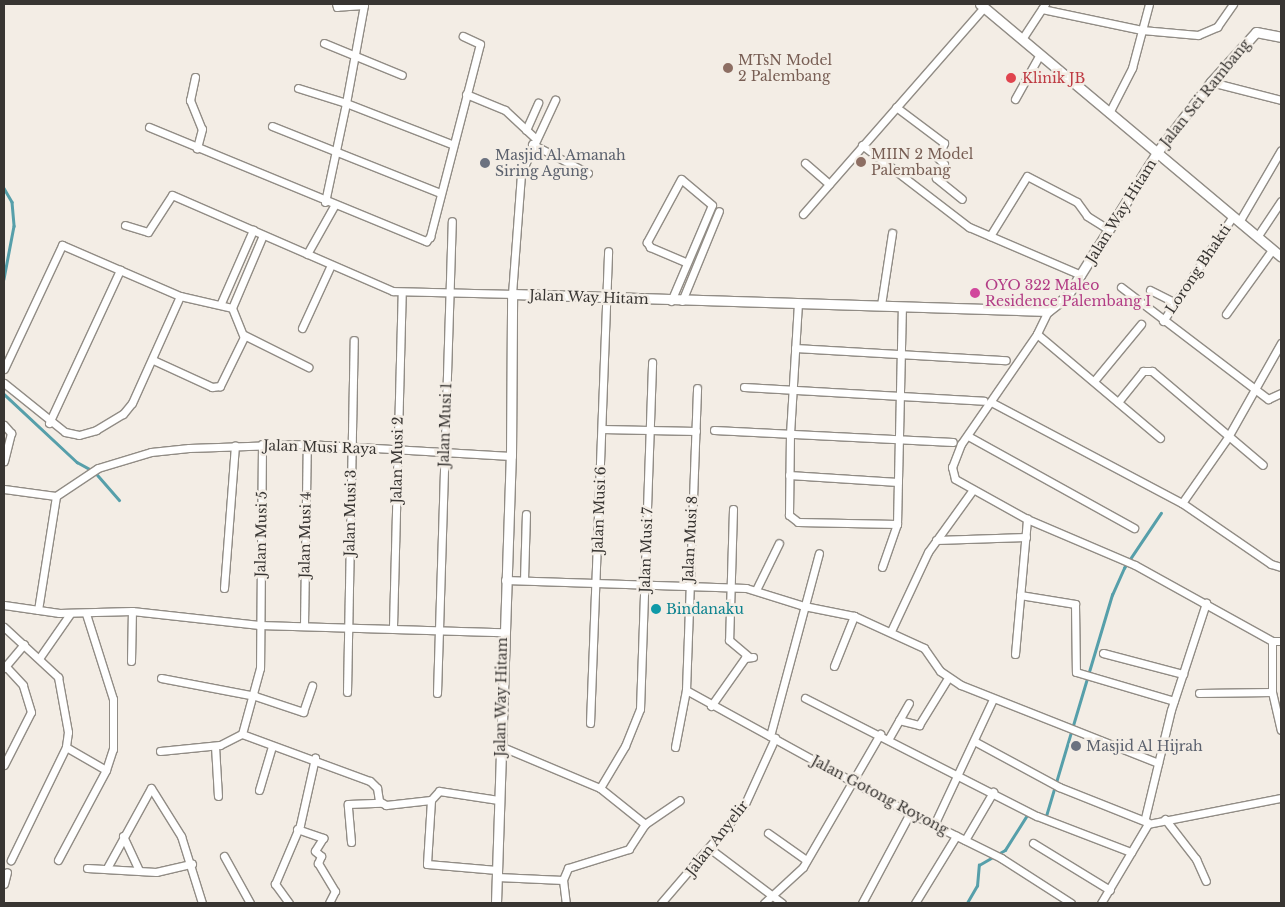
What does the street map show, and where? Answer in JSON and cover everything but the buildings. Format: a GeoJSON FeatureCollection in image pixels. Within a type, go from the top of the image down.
{"type":"FeatureCollection","features":[{"type":"Feature","properties":{"kind":"street"},"geometry":{"type":"LineString","coordinates":[[325,202],[364,5],[338,7],[336,4]]}},
{"type":"Feature","properties":{"kind":"street"},"geometry":{"type":"LineString","coordinates":[[1110,113],[1132,68],[1149,4]]}},
{"type":"Feature","properties":{"kind":"street"},"geometry":{"type":"LineString","coordinates":[[1022,39],[1043,6],[1142,30],[1198,35],[1211,32],[1233,4]]}},
{"type":"Feature","properties":{"kind":"street"},"geometry":{"type":"LineString","coordinates":[[803,214],[982,5],[1158,151],[1281,258]]}},
{"type":"Feature","properties":{"kind":"street","name":"Jalan Sei Rambang"},"geometry":{"type":"LineString","coordinates":[[1158,151],[1211,82],[1256,32],[1281,37]]}},
{"type":"Feature","properties":{"kind":"street"},"geometry":{"type":"LineString","coordinates":[[149,127],[334,206],[426,241],[440,194],[451,144],[480,44],[463,36]]}},
{"type":"Feature","properties":{"kind":"street"},"geometry":{"type":"LineString","coordinates":[[324,43],[402,75]]}},
{"type":"Feature","properties":{"kind":"street"},"geometry":{"type":"LineString","coordinates":[[1015,99],[1040,54]]}},
{"type":"Feature","properties":{"kind":"street"},"geometry":{"type":"LineString","coordinates":[[195,77],[190,100],[202,129],[197,148]]}},
{"type":"Feature","properties":{"kind":"street"},"geometry":{"type":"LineString","coordinates":[[1211,82],[1281,100]]}},
{"type":"Feature","properties":{"kind":"street"},"geometry":{"type":"LineString","coordinates":[[298,88],[346,103],[451,144]]}},
{"type":"Feature","properties":{"kind":"street"},"geometry":{"type":"LineString","coordinates":[[466,94],[505,110],[526,130],[533,141],[588,173]]}},
{"type":"Feature","properties":{"kind":"street"},"geometry":{"type":"LineString","coordinates":[[125,225],[148,232],[172,195],[331,265],[402,293],[512,294],[518,191],[533,141],[555,100]]}},
{"type":"Feature","properties":{"kind":"street"},"geometry":{"type":"LineString","coordinates":[[526,130],[538,103]]}},
{"type":"Feature","properties":{"kind":"street"},"geometry":{"type":"LineString","coordinates":[[896,107],[944,144],[938,158],[944,164],[936,178],[962,199]]}},
{"type":"Feature","properties":{"kind":"street"},"geometry":{"type":"LineString","coordinates":[[272,126],[440,194]]}},
{"type":"Feature","properties":{"kind":"street"},"geometry":{"type":"LineString","coordinates":[[862,145],[951,216],[990,236],[1081,275]]}},
{"type":"Feature","properties":{"kind":"street","name":"Lorong Bhakti"},"geometry":{"type":"LineString","coordinates":[[1163,321],[1174,303],[1236,219],[1281,150]]}},
{"type":"Feature","properties":{"kind":"street","name":"Jalan Way Hitam"},"geometry":{"type":"LineString","coordinates":[[496,903],[502,632],[511,456],[512,294],[671,301],[881,305],[1048,311],[1067,296],[1158,151]]}},
{"type":"Feature","properties":{"kind":"street"},"geometry":{"type":"LineString","coordinates":[[805,163],[829,184]]}},
{"type":"Feature","properties":{"kind":"street"},"geometry":{"type":"LineString","coordinates":[[990,236],[1027,176],[1080,204],[1088,217],[1108,230]]}},
{"type":"Feature","properties":{"kind":"street"},"geometry":{"type":"LineString","coordinates":[[671,301],[686,262],[712,205],[681,179],[647,242],[656,251],[686,262]]}},
{"type":"Feature","properties":{"kind":"street"},"geometry":{"type":"LineString","coordinates":[[1257,237],[1281,201]]}},
{"type":"Feature","properties":{"kind":"street"},"geometry":{"type":"LineString","coordinates":[[308,254],[334,206]]}},
{"type":"Feature","properties":{"kind":"street"},"geometry":{"type":"LineString","coordinates":[[682,301],[719,211]]}},
{"type":"Feature","properties":{"kind":"street","name":"Jalan Musi 1"},"geometry":{"type":"LineString","coordinates":[[437,693],[448,293],[452,221]]}},
{"type":"Feature","properties":{"kind":"street"},"geometry":{"type":"LineString","coordinates":[[221,303],[252,230]]}},
{"type":"Feature","properties":{"kind":"street"},"geometry":{"type":"LineString","coordinates":[[881,305],[892,233]]}},
{"type":"Feature","properties":{"kind":"street"},"geometry":{"type":"LineString","coordinates":[[232,308],[263,235]]}},
{"type":"Feature","properties":{"kind":"street"},"geometry":{"type":"LineString","coordinates":[[4,369],[59,246],[180,296],[221,303],[232,308],[244,335],[308,367]]}},
{"type":"Feature","properties":{"kind":"street"},"geometry":{"type":"LineString","coordinates":[[1226,314],[1272,250]]}},
{"type":"Feature","properties":{"kind":"street","name":"Jalan Musi 6"},"geometry":{"type":"LineString","coordinates":[[590,723],[608,251]]}},
{"type":"Feature","properties":{"kind":"street"},"geometry":{"type":"LineString","coordinates":[[302,328],[331,265]]}},
{"type":"Feature","properties":{"kind":"street"},"geometry":{"type":"LineString","coordinates":[[49,423],[120,270]]}},
{"type":"Feature","properties":{"kind":"street"},"geometry":{"type":"LineString","coordinates":[[234,272],[245,278]]}},
{"type":"Feature","properties":{"kind":"street"},"geometry":{"type":"LineString","coordinates":[[1121,287],[1163,321],[1220,360],[1254,389],[1271,400],[1281,393]]}},
{"type":"Feature","properties":{"kind":"street"},"geometry":{"type":"LineString","coordinates":[[1150,290],[1174,303]]}},
{"type":"Feature","properties":{"kind":"street","name":"Jalan Musi 2"},"geometry":{"type":"LineString","coordinates":[[392,627],[402,293]]}},
{"type":"Feature","properties":{"kind":"street"},"geometry":{"type":"LineString","coordinates":[[4,383],[49,423],[79,435],[96,430],[123,414],[153,360],[180,296]]}},
{"type":"Feature","properties":{"kind":"street"},"geometry":{"type":"LineString","coordinates":[[798,303],[790,433],[789,515],[795,520],[897,524]]}},
{"type":"Feature","properties":{"kind":"street"},"geometry":{"type":"LineString","coordinates":[[882,567],[897,524],[902,439],[901,394],[904,352],[902,306]]}},
{"type":"Feature","properties":{"kind":"street"},"geometry":{"type":"LineString","coordinates":[[1048,311],[1037,334],[987,402],[968,436],[952,467],[955,479],[972,491],[1027,519],[1135,565],[1272,641],[1281,641]]}},
{"type":"Feature","properties":{"kind":"street"},"geometry":{"type":"LineString","coordinates":[[1094,381],[1140,324]]}},
{"type":"Feature","properties":{"kind":"street"},"geometry":{"type":"LineString","coordinates":[[1037,334],[1160,438]]}},
{"type":"Feature","properties":{"kind":"street"},"geometry":{"type":"LineString","coordinates":[[153,360],[218,387],[244,335]]}},
{"type":"Feature","properties":{"kind":"street","name":"Jalan Musi 3"},"geometry":{"type":"LineString","coordinates":[[347,692],[354,340]]}},
{"type":"Feature","properties":{"kind":"street"},"geometry":{"type":"LineString","coordinates":[[1182,503],[1228,437],[1281,343]]}},
{"type":"Feature","properties":{"kind":"street"},"geometry":{"type":"LineString","coordinates":[[796,348],[904,352],[1006,360]]}},
{"type":"Feature","properties":{"kind":"street","name":"Jalan Musi 7"},"geometry":{"type":"LineString","coordinates":[[600,788],[625,746],[640,710],[652,362]]}},
{"type":"Feature","properties":{"kind":"street"},"geometry":{"type":"LineString","coordinates":[[1118,402],[1143,371],[1149,370],[1263,465]]}},
{"type":"Feature","properties":{"kind":"street"},"geometry":{"type":"LineString","coordinates":[[744,387],[792,392],[901,394],[987,402],[1182,503],[1271,564],[1281,567]]}},
{"type":"Feature","properties":{"kind":"street","name":"Jalan Musi 8"},"geometry":{"type":"LineString","coordinates":[[675,747],[686,690],[688,585],[697,388]]}},
{"type":"Feature","properties":{"kind":"street"},"geometry":{"type":"LineString","coordinates":[[4,425],[11,433],[4,461]]}},
{"type":"Feature","properties":{"kind":"street"},"geometry":{"type":"LineString","coordinates":[[602,429],[696,431]]}},
{"type":"Feature","properties":{"kind":"street"},"geometry":{"type":"LineString","coordinates":[[714,430],[953,442]]}},
{"type":"Feature","properties":{"kind":"street"},"geometry":{"type":"LineString","coordinates":[[968,436],[1134,528]]}},
{"type":"Feature","properties":{"kind":"street","name":"Jalan Musi Raya"},"geometry":{"type":"LineString","coordinates":[[56,496],[98,468],[151,452],[189,448],[262,444],[307,444],[511,456]]}},
{"type":"Feature","properties":{"kind":"street","name":"Jalan Musi 5"},"geometry":{"type":"LineString","coordinates":[[242,734],[255,696],[260,668],[258,624],[262,444]]}},
{"type":"Feature","properties":{"kind":"street","name":"Jalan Musi 4"},"geometry":{"type":"LineString","coordinates":[[304,625],[307,444]]}},
{"type":"Feature","properties":{"kind":"street"},"geometry":{"type":"LineString","coordinates":[[224,588],[235,445]]}},
{"type":"Feature","properties":{"kind":"street"},"geometry":{"type":"LineString","coordinates":[[789,475],[898,482]]}},
{"type":"Feature","properties":{"kind":"street"},"geometry":{"type":"LineString","coordinates":[[4,489],[56,496],[38,610]]}},
{"type":"Feature","properties":{"kind":"street"},"geometry":{"type":"LineString","coordinates":[[892,631],[908,587],[936,540],[972,491]]}},
{"type":"Feature","properties":{"kind":"street"},"geometry":{"type":"LineString","coordinates":[[711,706],[751,657],[730,643],[732,509]]}},
{"type":"Feature","properties":{"kind":"street"},"geometry":{"type":"LineString","coordinates":[[524,580],[526,514]]}},
{"type":"Feature","properties":{"kind":"street"},"geometry":{"type":"LineString","coordinates":[[1015,654],[1027,519]]}},
{"type":"Feature","properties":{"kind":"street"},"geometry":{"type":"LineString","coordinates":[[936,540],[1026,537]]}},
{"type":"Feature","properties":{"kind":"street"},"geometry":{"type":"LineString","coordinates":[[756,590],[779,543]]}},
{"type":"Feature","properties":{"kind":"street","name":"Jalan Anyelir"},"geometry":{"type":"LineString","coordinates":[[662,903],[744,806],[773,737],[804,606],[819,554]]}},
{"type":"Feature","properties":{"kind":"street"},"geometry":{"type":"LineString","coordinates":[[505,580],[732,586],[756,590],[804,606],[854,616],[892,631],[924,648],[948,678],[993,699],[1158,763]]}},
{"type":"Feature","properties":{"kind":"street"},"geometry":{"type":"LineString","coordinates":[[1020,595],[1075,604],[1076,672],[1082,676],[1174,702]]}},
{"type":"Feature","properties":{"kind":"street"},"geometry":{"type":"LineString","coordinates":[[1101,903],[1131,852],[1146,821],[1158,763],[1174,702],[1206,603]]}},
{"type":"Feature","properties":{"kind":"street"},"geometry":{"type":"LineString","coordinates":[[4,605],[70,614],[132,611],[258,624],[502,632]]}},
{"type":"Feature","properties":{"kind":"street"},"geometry":{"type":"LineString","coordinates":[[131,661],[132,611]]}},
{"type":"Feature","properties":{"kind":"street"},"geometry":{"type":"LineString","coordinates":[[40,657],[70,614]]}},
{"type":"Feature","properties":{"kind":"street"},"geometry":{"type":"LineString","coordinates":[[58,860],[106,770],[114,749],[113,699],[86,614]]}},
{"type":"Feature","properties":{"kind":"street"},"geometry":{"type":"LineString","coordinates":[[834,666],[854,616]]}},
{"type":"Feature","properties":{"kind":"street"},"geometry":{"type":"LineString","coordinates":[[4,627],[40,657],[60,683],[66,747],[11,860]]}},
{"type":"Feature","properties":{"kind":"street"},"geometry":{"type":"LineString","coordinates":[[1272,641],[1272,692],[1281,730]]}},
{"type":"Feature","properties":{"kind":"street"},"geometry":{"type":"LineString","coordinates":[[4,765],[31,712],[23,685],[4,667],[24,644]]}},
{"type":"Feature","properties":{"kind":"street"},"geometry":{"type":"LineString","coordinates":[[1103,653],[1182,674]]}},
{"type":"Feature","properties":{"kind":"street"},"geometry":{"type":"LineString","coordinates":[[161,678],[255,696],[305,712],[312,686]]}},
{"type":"Feature","properties":{"kind":"street"},"geometry":{"type":"LineString","coordinates":[[899,720],[920,725],[948,678]]}},
{"type":"Feature","properties":{"kind":"street","name":"Jalan Gotong Royong"},"geometry":{"type":"LineString","coordinates":[[686,690],[711,706],[773,737],[934,826],[1001,858],[1062,901],[1071,903]]}},
{"type":"Feature","properties":{"kind":"street"},"geometry":{"type":"LineString","coordinates":[[1199,693],[1272,692]]}},
{"type":"Feature","properties":{"kind":"street"},"geometry":{"type":"LineString","coordinates":[[805,698],[889,738],[1037,816],[1131,852]]}},
{"type":"Feature","properties":{"kind":"street"},"geometry":{"type":"LineString","coordinates":[[934,826],[993,699]]}},
{"type":"Feature","properties":{"kind":"street"},"geometry":{"type":"LineString","coordinates":[[889,738],[909,703]]}},
{"type":"Feature","properties":{"kind":"street"},"geometry":{"type":"LineString","coordinates":[[160,751],[215,746],[242,734],[272,746],[315,758],[374,783],[381,803]]}},
{"type":"Feature","properties":{"kind":"street"},"geometry":{"type":"LineString","coordinates":[[764,903],[768,896],[797,873],[806,860],[880,734]]}},
{"type":"Feature","properties":{"kind":"street"},"geometry":{"type":"LineString","coordinates":[[974,741],[1056,785],[1146,821],[1281,798]]}},
{"type":"Feature","properties":{"kind":"street"},"geometry":{"type":"LineString","coordinates":[[215,746],[218,796]]}},
{"type":"Feature","properties":{"kind":"street"},"geometry":{"type":"LineString","coordinates":[[259,790],[272,746]]}},
{"type":"Feature","properties":{"kind":"street"},"geometry":{"type":"LineString","coordinates":[[500,746],[600,788],[645,824]]}},
{"type":"Feature","properties":{"kind":"street"},"geometry":{"type":"LineString","coordinates":[[66,747],[106,770]]}},
{"type":"Feature","properties":{"kind":"street"},"geometry":{"type":"LineString","coordinates":[[290,903],[275,884],[296,832],[315,758]]}},
{"type":"Feature","properties":{"kind":"street"},"geometry":{"type":"LineString","coordinates":[[107,868],[151,788],[181,836],[192,864],[202,903]]}},
{"type":"Feature","properties":{"kind":"street"},"geometry":{"type":"LineString","coordinates":[[498,800],[438,791],[431,800],[427,864],[497,874],[563,880]]}},
{"type":"Feature","properties":{"kind":"street"},"geometry":{"type":"LineString","coordinates":[[965,840],[993,792]]}},
{"type":"Feature","properties":{"kind":"street"},"geometry":{"type":"LineString","coordinates":[[351,842],[348,804],[431,800]]}},
{"type":"Feature","properties":{"kind":"street"},"geometry":{"type":"LineString","coordinates":[[566,903],[563,880],[569,867],[628,849],[645,824],[680,800]]}},
{"type":"Feature","properties":{"kind":"street"},"geometry":{"type":"LineString","coordinates":[[862,903],[910,813]]}},
{"type":"Feature","properties":{"kind":"street"},"geometry":{"type":"LineString","coordinates":[[1166,819],[1196,859],[1206,881]]}},
{"type":"Feature","properties":{"kind":"street"},"geometry":{"type":"LineString","coordinates":[[296,832],[323,838],[316,851],[321,856],[318,863],[335,891],[329,903]]}},
{"type":"Feature","properties":{"kind":"street"},"geometry":{"type":"LineString","coordinates":[[768,834],[806,860]]}},
{"type":"Feature","properties":{"kind":"street"},"geometry":{"type":"LineString","coordinates":[[124,836],[139,871]]}},
{"type":"Feature","properties":{"kind":"street"},"geometry":{"type":"LineString","coordinates":[[915,903],[956,836]]}},
{"type":"Feature","properties":{"kind":"street"},"geometry":{"type":"LineString","coordinates":[[1033,843],[1110,890]]}},
{"type":"Feature","properties":{"kind":"street"},"geometry":{"type":"LineString","coordinates":[[709,848],[768,896],[782,903]]}},
{"type":"Feature","properties":{"kind":"street"},"geometry":{"type":"LineString","coordinates":[[224,856],[250,903]]}},
{"type":"Feature","properties":{"kind":"street"},"geometry":{"type":"LineString","coordinates":[[87,868],[166,871],[192,864]]}},
{"type":"Feature","properties":{"kind":"street"},"geometry":{"type":"LineString","coordinates":[[4,884],[7,872]]}},
{"type":"Feature","properties":{"kind":"waterway"},"geometry":{"type":"LineString","coordinates":[[4,188],[12,202],[14,226],[4,279]]}},
{"type":"Feature","properties":{"kind":"waterway"},"geometry":{"type":"LineString","coordinates":[[4,394],[77,462],[95,472],[119,500]]}},
{"type":"Feature","properties":{"kind":"waterway"},"geometry":{"type":"LineString","coordinates":[[1046,816],[1112,595],[1124,568],[1161,513]]}},
{"type":"Feature","properties":{"kind":"waterway"},"geometry":{"type":"LineString","coordinates":[[967,903],[977,886],[979,865],[1005,850],[1029,812]]}},
{"type":"Feature","properties":{"kind":"place","name":"MTsN Model 2 Palembang"},"geometry":{"type":"Point","coordinates":[728,68]}},
{"type":"Feature","properties":{"kind":"place","name":"Klinik JB"},"geometry":{"type":"Point","coordinates":[1011,78]}},
{"type":"Feature","properties":{"kind":"place","name":"MIIN 2 Model Palembang"},"geometry":{"type":"Point","coordinates":[861,162]}},
{"type":"Feature","properties":{"kind":"place","name":"Masjid Al Amanah Siring Agung"},"geometry":{"type":"Point","coordinates":[485,163]}},
{"type":"Feature","properties":{"kind":"place","name":"OYO 322 Maleo Residence Palembang I"},"geometry":{"type":"Point","coordinates":[975,293]}},
{"type":"Feature","properties":{"kind":"place","name":"Bindanaku"},"geometry":{"type":"Point","coordinates":[656,609]}},
{"type":"Feature","properties":{"kind":"place","name":"Masjid Al Hijrah"},"geometry":{"type":"Point","coordinates":[1076,746]}}]}
